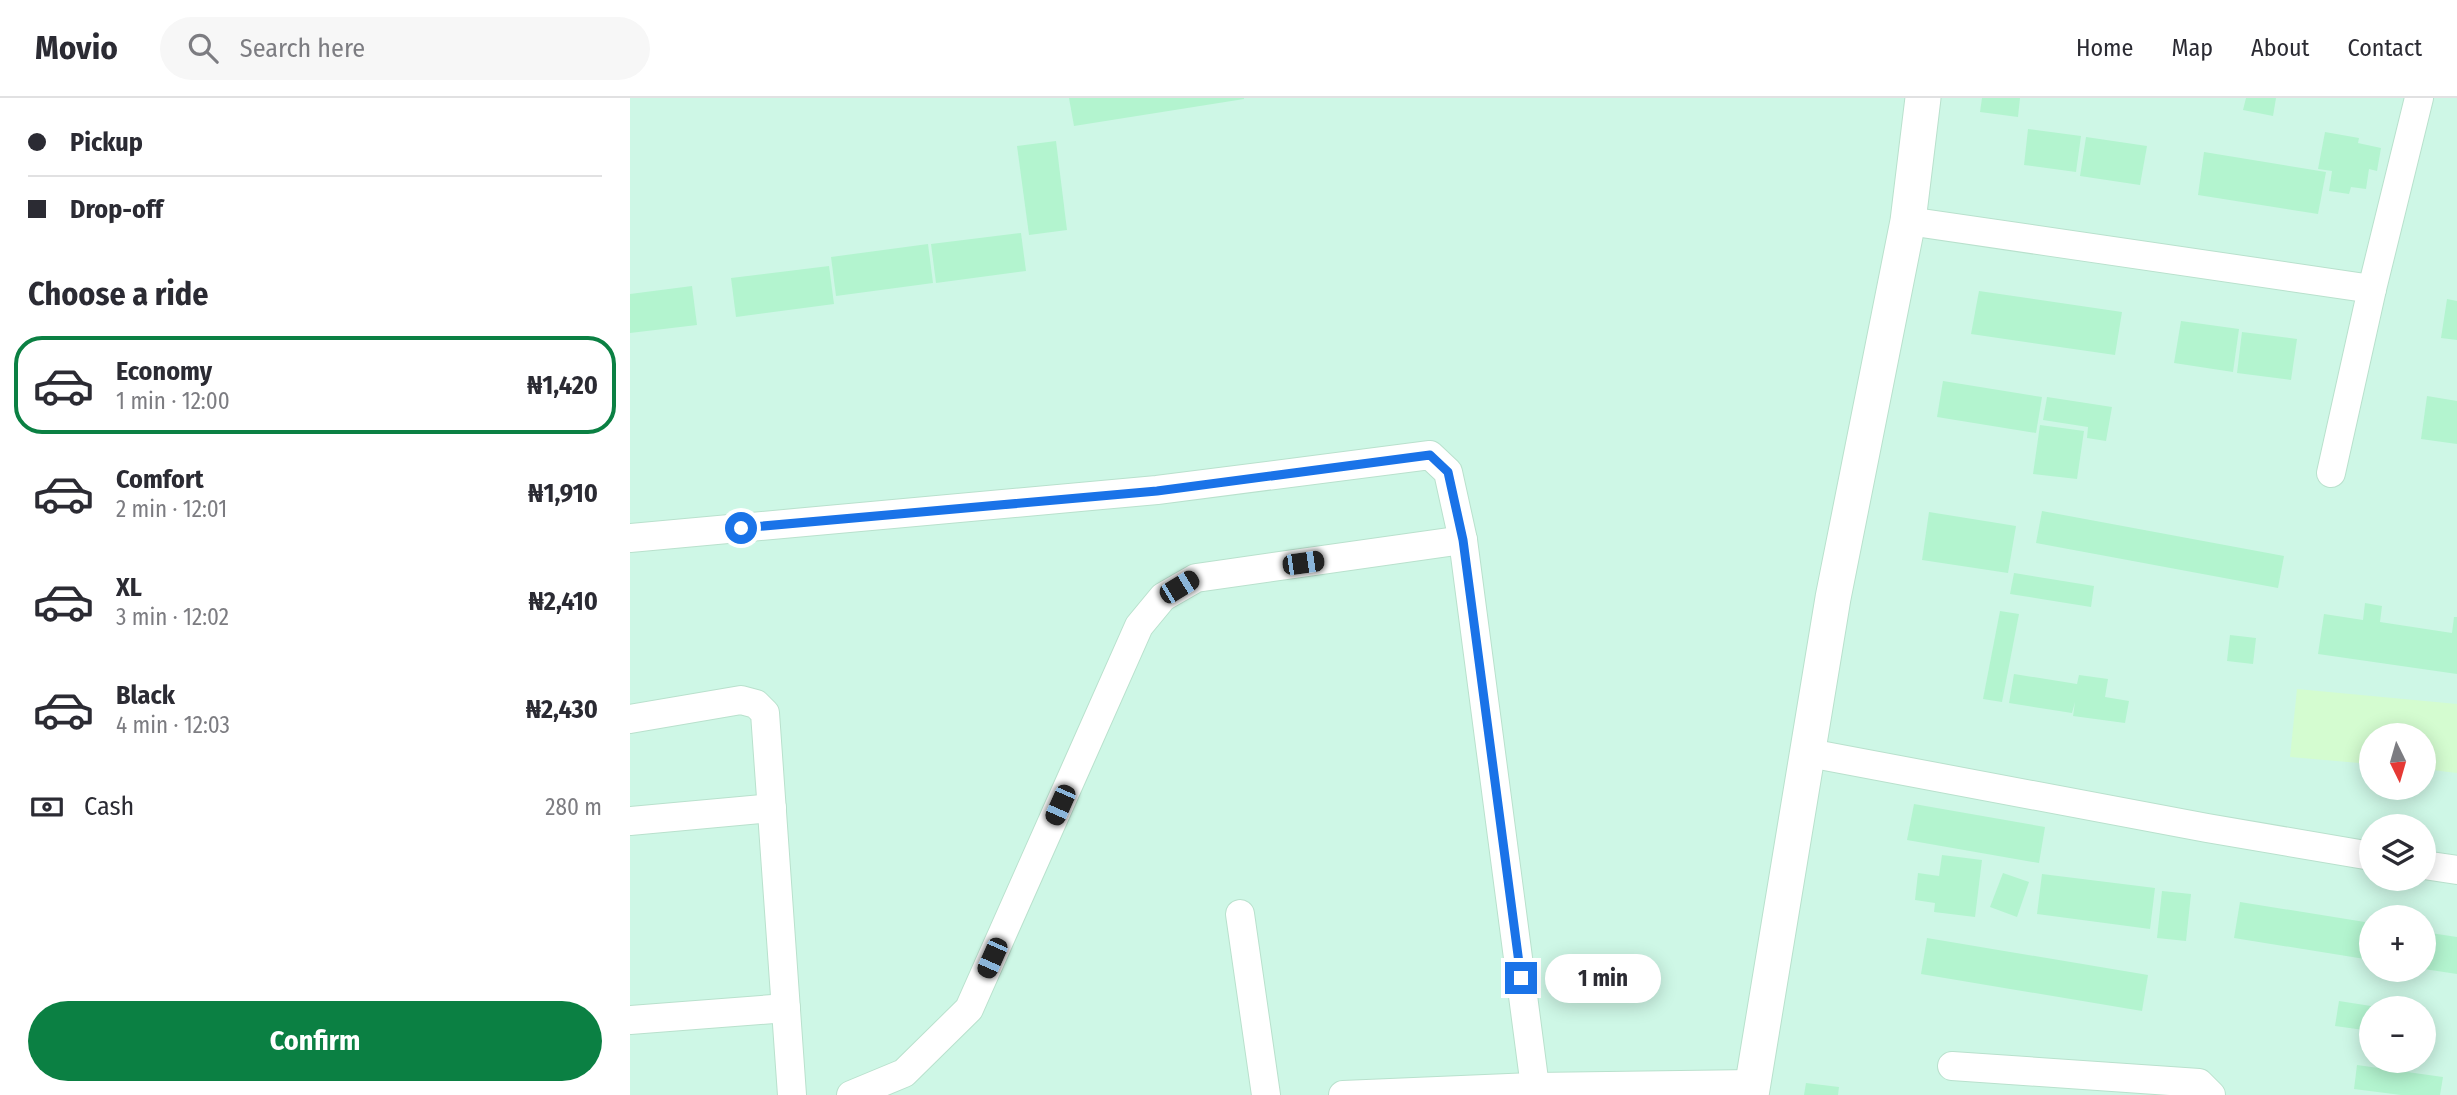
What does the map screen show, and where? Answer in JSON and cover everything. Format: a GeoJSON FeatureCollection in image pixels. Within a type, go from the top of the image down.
{"type":"FeatureCollection","features":[{"type":"Feature","properties":{"kind":"street"},"geometry":{"type":"LineString","coordinates":[[1343,1095],[1535,1087],[1752,1089],[1833,598],[1908,221],[1923,98]]}},
{"type":"Feature","properties":{"kind":"street"},"geometry":{"type":"LineString","coordinates":[[2331,474],[2372,289],[2419,98]]}},
{"type":"Feature","properties":{"kind":"street"},"geometry":{"type":"LineString","coordinates":[[1908,221],[2372,289]]}},
{"type":"Feature","properties":{"kind":"street"},"geometry":{"type":"LineString","coordinates":[[630,538],[1157,491],[1430,455],[1448,472],[1463,540],[1535,1087]]}},
{"type":"Feature","properties":{"kind":"street"},"geometry":{"type":"LineString","coordinates":[[851,1095],[905,1073],[969,1009],[1139,626],[1163,597],[1196,578],[1463,540]]}},
{"type":"Feature","properties":{"kind":"street"},"geometry":{"type":"LineString","coordinates":[[630,719],[741,700],[756,704],[765,713],[792,1095]]}},
{"type":"Feature","properties":{"kind":"street"},"geometry":{"type":"LineString","coordinates":[[1808,753],[2359,854]]}},
{"type":"Feature","properties":{"kind":"street"},"geometry":{"type":"LineString","coordinates":[[630,821],[772,808]]}},
{"type":"Feature","properties":{"kind":"street"},"geometry":{"type":"LineString","coordinates":[[2436,867],[2457,870]]}},
{"type":"Feature","properties":{"kind":"street"},"geometry":{"type":"LineString","coordinates":[[1240,914],[1266,1095]]}},
{"type":"Feature","properties":{"kind":"street"},"geometry":{"type":"LineString","coordinates":[[630,1020],[786,1008]]}},
{"type":"Feature","properties":{"kind":"street"},"geometry":{"type":"LineString","coordinates":[[1952,1066],[2199,1083],[2210,1095]]}},
{"type":"Feature","properties":{"kind":"shaded area"},"geometry":{"type":"Polygon","coordinates":[[[630,98],[2457,98],[2457,1095],[630,1095],[630,98]]]}},
{"type":"Feature","properties":{"kind":"shaded area"},"geometry":{"type":"Polygon","coordinates":[[[2297,689],[2457,704],[2457,773],[2436,770],[2436,723],[2359,723],[2359,763],[2290,757],[2297,689]]]}},
{"type":"Feature","properties":{"kind":"building"},"geometry":{"type":"Polygon","coordinates":[[[1069,98],[1244,98],[1244,99],[1074,126],[1069,98]]]}},
{"type":"Feature","properties":{"kind":"building"},"geometry":{"type":"Polygon","coordinates":[[[1982,98],[2020,98],[2018,117],[1980,112],[1982,98]]]}},
{"type":"Feature","properties":{"kind":"building"},"geometry":{"type":"Polygon","coordinates":[[[2246,98],[2276,98],[2273,116],[2243,110],[2246,98]]]}},
{"type":"Feature","properties":{"kind":"building"},"geometry":{"type":"Polygon","coordinates":[[[2028,129],[2081,136],[2076,172],[2024,165],[2028,129]]]}},
{"type":"Feature","properties":{"kind":"building"},"geometry":{"type":"Polygon","coordinates":[[[2325,132],[2359,138],[2358,143],[2381,148],[2377,171],[2369,169],[2366,189],[2351,187],[2349,194],[2329,191],[2332,171],[2318,169],[2325,132]]]}},
{"type":"Feature","properties":{"kind":"building"},"geometry":{"type":"Polygon","coordinates":[[[2086,137],[2147,146],[2140,185],[2080,176],[2086,137]]]}},
{"type":"Feature","properties":{"kind":"building"},"geometry":{"type":"Polygon","coordinates":[[[1056,141],[1067,230],[1029,235],[1017,146],[1056,141]]]}},
{"type":"Feature","properties":{"kind":"building"},"geometry":{"type":"Polygon","coordinates":[[[2204,152],[2326,172],[2318,214],[2198,195],[2204,152]]]}},
{"type":"Feature","properties":{"kind":"building"},"geometry":{"type":"Polygon","coordinates":[[[1021,233],[1026,271],[936,283],[931,244],[1021,233]]]}},
{"type":"Feature","properties":{"kind":"building"},"geometry":{"type":"Polygon","coordinates":[[[928,244],[933,283],[836,296],[831,257],[928,244]]]}},
{"type":"Feature","properties":{"kind":"building"},"geometry":{"type":"Polygon","coordinates":[[[829,266],[834,304],[736,317],[731,278],[829,266]]]}},
{"type":"Feature","properties":{"kind":"building"},"geometry":{"type":"Polygon","coordinates":[[[692,286],[697,325],[630,333],[630,294],[692,286]]]}},
{"type":"Feature","properties":{"kind":"building"},"geometry":{"type":"Polygon","coordinates":[[[1979,291],[2122,312],[2115,355],[1971,334],[1979,291]]]}},
{"type":"Feature","properties":{"kind":"building"},"geometry":{"type":"Polygon","coordinates":[[[2447,299],[2457,301],[2457,340],[2441,338],[2447,299]]]}},
{"type":"Feature","properties":{"kind":"building"},"geometry":{"type":"Polygon","coordinates":[[[2181,321],[2239,329],[2233,372],[2174,363],[2181,321]]]}},
{"type":"Feature","properties":{"kind":"building"},"geometry":{"type":"Polygon","coordinates":[[[2242,332],[2297,339],[2291,380],[2237,373],[2242,332]]]}},
{"type":"Feature","properties":{"kind":"building"},"geometry":{"type":"Polygon","coordinates":[[[1943,381],[2042,397],[2036,433],[1937,417],[1943,381]]]}},
{"type":"Feature","properties":{"kind":"building"},"geometry":{"type":"Polygon","coordinates":[[[2427,396],[2457,401],[2457,444],[2421,439],[2427,396]]]}},
{"type":"Feature","properties":{"kind":"building"},"geometry":{"type":"Polygon","coordinates":[[[2047,397],[2112,407],[2106,441],[2087,438],[2088,427],[2043,420],[2047,397]]]}},
{"type":"Feature","properties":{"kind":"building"},"geometry":{"type":"Polygon","coordinates":[[[2040,425],[2084,431],[2077,479],[2033,474],[2040,425]]]}},
{"type":"Feature","properties":{"kind":"building"},"geometry":{"type":"Polygon","coordinates":[[[2042,511],[2284,556],[2278,588],[2036,543],[2042,511]]]}},
{"type":"Feature","properties":{"kind":"building"},"geometry":{"type":"Polygon","coordinates":[[[1929,512],[2016,526],[2008,573],[1922,560],[1929,512]]]}},
{"type":"Feature","properties":{"kind":"building"},"geometry":{"type":"Polygon","coordinates":[[[2014,573],[2094,586],[2091,607],[2010,594],[2014,573]]]}},
{"type":"Feature","properties":{"kind":"building"},"geometry":{"type":"Polygon","coordinates":[[[2365,603],[2382,606],[2380,622],[2452,633],[2454,617],[2457,617],[2457,674],[2318,654],[2324,614],[2363,620],[2365,603]]]}},
{"type":"Feature","properties":{"kind":"building"},"geometry":{"type":"Polygon","coordinates":[[[2000,611],[2019,614],[2002,702],[1983,699],[2000,611]]]}},
{"type":"Feature","properties":{"kind":"building"},"geometry":{"type":"Polygon","coordinates":[[[2230,635],[2256,638],[2253,664],[2227,661],[2230,635]]]}},
{"type":"Feature","properties":{"kind":"building"},"geometry":{"type":"Polygon","coordinates":[[[2014,674],[2077,684],[2079,675],[2108,679],[2105,697],[2129,701],[2125,723],[2073,716],[2075,702],[2072,713],[2009,703],[2014,674]]]}},
{"type":"Feature","properties":{"kind":"building"},"geometry":{"type":"Polygon","coordinates":[[[1914,804],[2045,827],[2039,863],[1907,840],[1914,804]]]}},
{"type":"Feature","properties":{"kind":"building"},"geometry":{"type":"Polygon","coordinates":[[[1942,855],[1982,860],[1975,917],[1934,912],[1935,903],[1915,900],[1918,873],[1939,876],[1942,855]]]}},
{"type":"Feature","properties":{"kind":"building"},"geometry":{"type":"Polygon","coordinates":[[[2003,873],[2029,882],[2017,917],[1990,907],[2003,873]]]}},
{"type":"Feature","properties":{"kind":"building"},"geometry":{"type":"Polygon","coordinates":[[[2042,874],[2155,888],[2150,929],[2037,914],[2042,874]]]}},
{"type":"Feature","properties":{"kind":"building"},"geometry":{"type":"Polygon","coordinates":[[[2162,891],[2191,894],[2186,941],[2157,938],[2162,891]]]}},
{"type":"Feature","properties":{"kind":"building"},"geometry":{"type":"Polygon","coordinates":[[[2240,902],[2359,921],[2359,958],[2234,938],[2240,902]]]}},
{"type":"Feature","properties":{"kind":"building"},"geometry":{"type":"Polygon","coordinates":[[[2436,934],[2457,937],[2457,974],[2436,971],[2436,934]]]}},
{"type":"Feature","properties":{"kind":"building"},"geometry":{"type":"Polygon","coordinates":[[[1927,938],[2148,975],[2142,1011],[1921,974],[1927,938]]]}},
{"type":"Feature","properties":{"kind":"building"},"geometry":{"type":"Polygon","coordinates":[[[2339,1001],[2359,1004],[2359,1029],[2335,1026],[2339,1001]]]}},
{"type":"Feature","properties":{"kind":"building"},"geometry":{"type":"Polygon","coordinates":[[[2357,1065],[2359,1073],[2414,1073],[2443,1077],[2440,1095],[2401,1095],[2354,1089],[2357,1065]]]}},
{"type":"Feature","properties":{"kind":"building"},"geometry":{"type":"Polygon","coordinates":[[[1806,1083],[1839,1087],[1838,1095],[1804,1095],[1806,1083]]]}},
{"type":"Feature","properties":{"kind":"route"},"geometry":{"type":"LineString","coordinates":[[741,528],[1157,491],[1430,455],[1448,472],[1463,540],[1521,978]]}}]}
